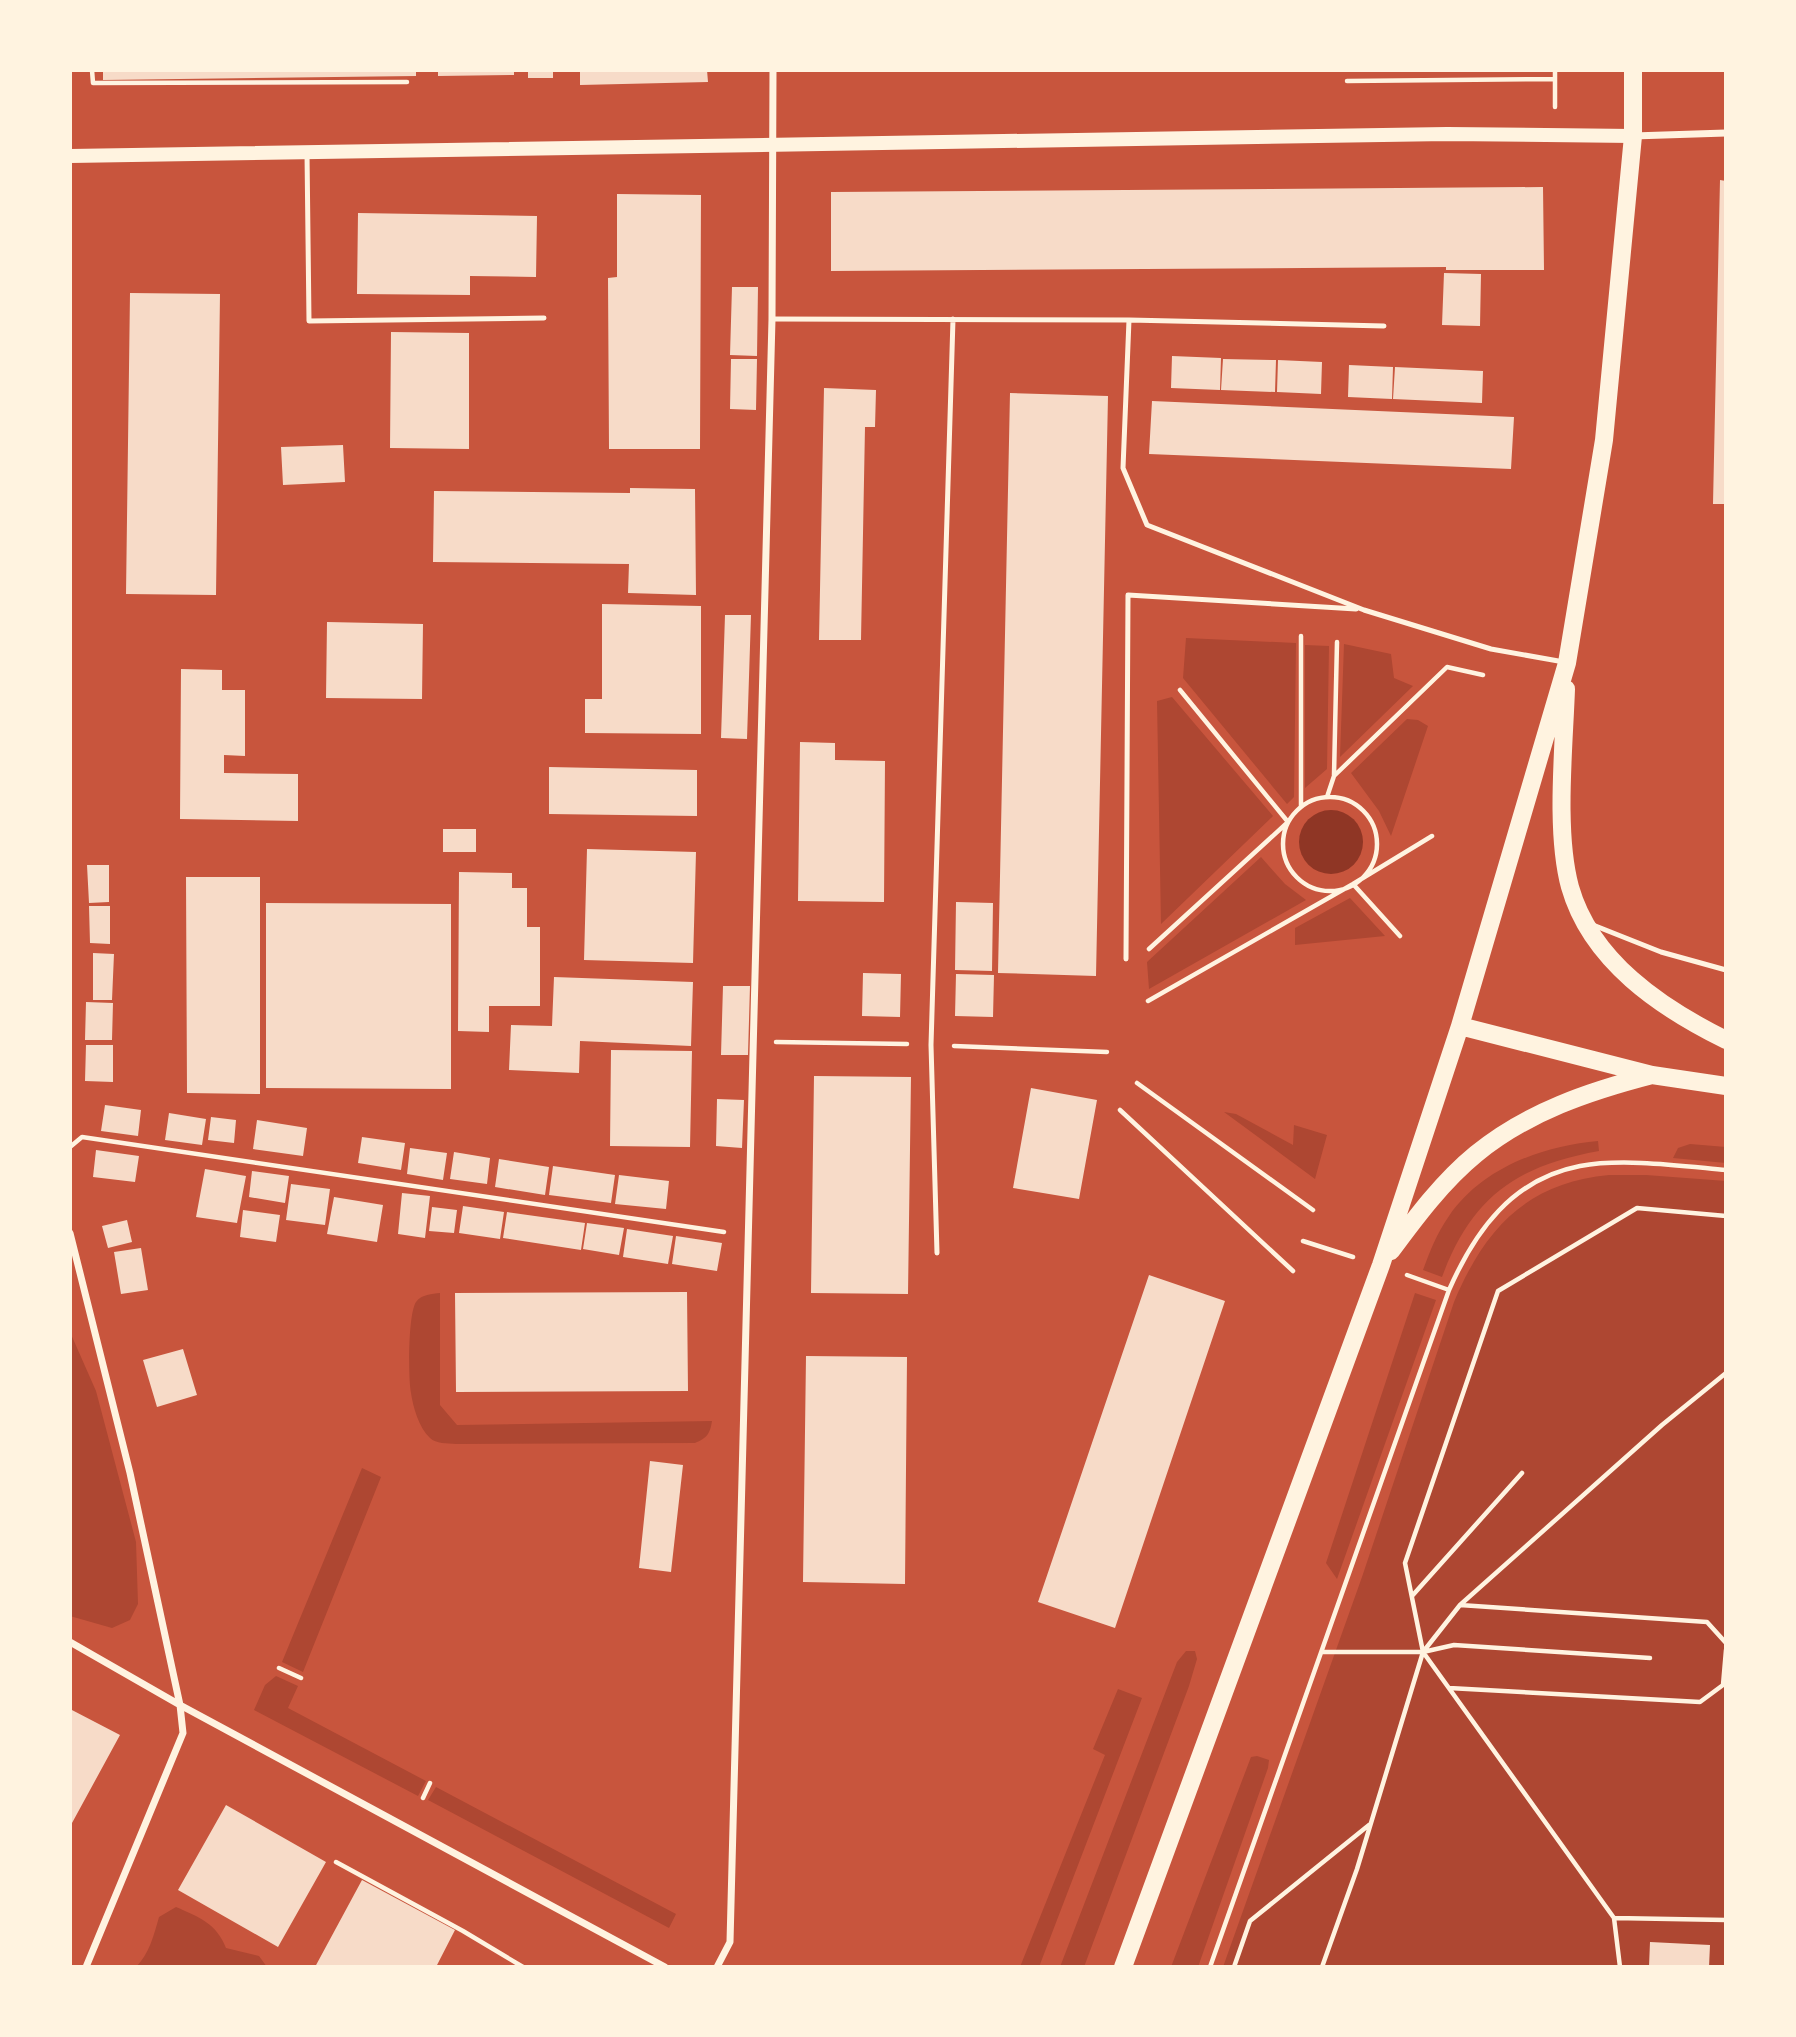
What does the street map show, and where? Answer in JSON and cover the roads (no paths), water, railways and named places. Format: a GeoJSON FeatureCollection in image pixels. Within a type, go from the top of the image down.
{"type":"FeatureCollection","features":[{"type":"Feature","properties":{"kind":"main road"},"geometry":{"type":"LineString","coordinates":[[1123,1967],[1381,1265],[1460,1026],[1567,663],[1604,440],[1633,136],[1633,70]]}},
{"type":"Feature","properties":{"kind":"main road"},"geometry":{"type":"LineString","coordinates":[[70,156],[1447,134],[1633,136]]}},
{"type":"Feature","properties":{"kind":"main road"},"geometry":{"type":"LineString","coordinates":[[1567,663],[1563,844],[1570,886],[1584,921],[1602,947],[1629,976],[1657,1000],[1688,1021],[1726,1040]]}},
{"type":"Feature","properties":{"kind":"main road"},"geometry":{"type":"LineString","coordinates":[[1460,1026],[1652,1075],[1726,1086]]}},
{"type":"Feature","properties":{"kind":"main road"},"geometry":{"type":"LineString","coordinates":[[1381,1265],[1413,1221],[1476,1154],[1539,1114],[1606,1087],[1652,1075]]}},
{"type":"Feature","properties":{"kind":"street"},"geometry":{"type":"LineString","coordinates":[[718,1967],[730,1942],[772,319],[773,70]]}},
{"type":"Feature","properties":{"kind":"street"},"geometry":{"type":"LineString","coordinates":[[1633,136],[1726,133]]}},
{"type":"Feature","properties":{"kind":"street"},"geometry":{"type":"LineString","coordinates":[[70,1233],[130,1473],[180,1706],[183,1733],[86,1967]]}},
{"type":"Feature","properties":{"kind":"street"},"geometry":{"type":"LineString","coordinates":[[70,1642],[180,1706],[665,1967]]}},
{"type":"Feature","properties":{"kind":"lane"},"geometry":{"type":"LineString","coordinates":[[307,153],[309,321],[544,318]]}},
{"type":"Feature","properties":{"kind":"lane"},"geometry":{"type":"LineString","coordinates":[[772,319],[1129,320],[1384,326]]}},
{"type":"Feature","properties":{"kind":"lane"},"geometry":{"type":"LineString","coordinates":[[937,1253],[930,1045],[953,319]]}},
{"type":"Feature","properties":{"kind":"lane"},"geometry":{"type":"LineString","coordinates":[[1129,320],[1123,468],[1147,525],[1364,610],[1491,649],[1567,663]]}},
{"type":"Feature","properties":{"kind":"lane"},"geometry":{"type":"LineString","coordinates":[[1126,959],[1128,595],[1364,610]]}},
{"type":"Feature","properties":{"kind":"lane"},"geometry":{"type":"LineString","coordinates":[[1584,921],[1661,952],[1726,970]]}}]}
